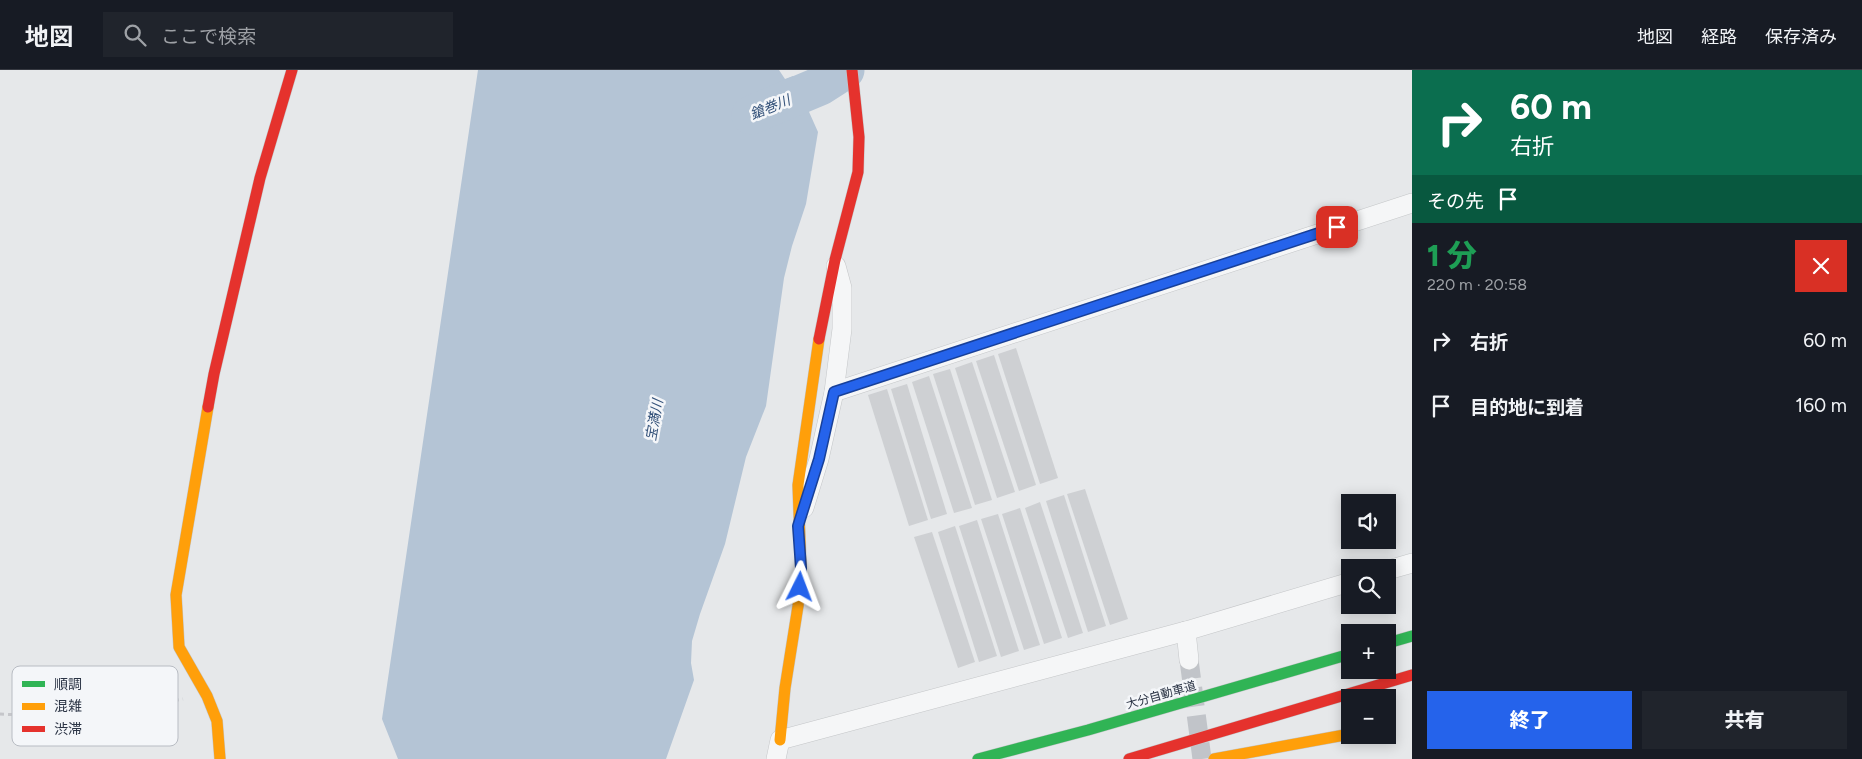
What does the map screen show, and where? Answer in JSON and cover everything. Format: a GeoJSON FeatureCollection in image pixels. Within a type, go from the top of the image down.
{"type":"FeatureCollection","features":[{"type":"Feature","properties":{"kind":"main road"},"geometry":{"type":"LineString","coordinates":[[220,759],[217,722],[207,696],[178,647],[176,595],[214,374],[260,178],[292,70]]}},
{"type":"Feature","properties":{"kind":"main road"},"geometry":{"type":"LineString","coordinates":[[780,740],[785,688],[798,606],[801,568],[798,485],[805,433],[822,322],[835,260],[858,172],[859,137],[852,70]]}},
{"type":"Feature","properties":{"kind":"main road"},"geometry":{"type":"LineString","coordinates":[[1396,641],[1412,636]]}},
{"type":"Feature","properties":{"kind":"main road","name":"大分自動車道"},"geometry":{"type":"LineString","coordinates":[[978,759],[1088,730],[1341,657]]}},
{"type":"Feature","properties":{"kind":"main road"},"geometry":{"type":"LineString","coordinates":[[1129,759],[1412,675]]}},
{"type":"Feature","properties":{"kind":"main road"},"geometry":{"type":"LineString","coordinates":[[1214,759],[1341,736]]}},
{"type":"Feature","properties":{"kind":"street"},"geometry":{"type":"LineString","coordinates":[[834,392],[1412,203]]}},
{"type":"Feature","properties":{"kind":"street"},"geometry":{"type":"LineString","coordinates":[[798,526],[819,459],[834,392],[842,329],[842,288],[835,260]]}},
{"type":"Feature","properties":{"kind":"street"},"geometry":{"type":"LineString","coordinates":[[1396,568],[1412,563]]}},
{"type":"Feature","properties":{"kind":"street"},"geometry":{"type":"LineString","coordinates":[[776,759],[780,740],[1186,631],[1341,585]]}},
{"type":"Feature","properties":{"kind":"street"},"geometry":{"type":"LineString","coordinates":[[1186,631],[1189,660]]}},
{"type":"Feature","properties":{"kind":"path"},"geometry":{"type":"LineString","coordinates":[[178,700],[186,699]]}},
{"type":"Feature","properties":{"kind":"water","name":"宝満川"},"geometry":{"type":"Polygon","coordinates":[[[478,70],[779,70],[785,79],[793,76],[818,132],[806,204],[784,278],[766,406],[746,457],[725,544],[692,641],[691,663],[694,680],[666,759],[398,759],[382,719],[478,70]]]}},
{"type":"Feature","properties":{"kind":"building"},"geometry":{"type":"Polygon","coordinates":[[[1016,348],[1058,478],[1040,484],[998,354],[1016,348]]]}},
{"type":"Feature","properties":{"kind":"building"},"geometry":{"type":"Polygon","coordinates":[[[994,355],[1036,485],[1019,491],[976,361],[994,355]]]}},
{"type":"Feature","properties":{"kind":"building"},"geometry":{"type":"Polygon","coordinates":[[[972,362],[1015,492],[997,498],[955,368],[972,362]]]}},
{"type":"Feature","properties":{"kind":"building"},"geometry":{"type":"Polygon","coordinates":[[[950,369],[992,500],[975,505],[933,374],[950,369]]]}},
{"type":"Feature","properties":{"kind":"building"},"geometry":{"type":"Polygon","coordinates":[[[929,376],[972,508],[954,513],[912,382],[929,376]]]}},
{"type":"Feature","properties":{"kind":"building"},"geometry":{"type":"Polygon","coordinates":[[[907,384],[947,514],[931,519],[891,389],[907,384]]]}},
{"type":"Feature","properties":{"kind":"building"},"geometry":{"type":"Polygon","coordinates":[[[887,389],[928,520],[909,526],[868,395],[887,389]]]}},
{"type":"Feature","properties":{"kind":"building"},"geometry":{"type":"Polygon","coordinates":[[[1085,489],[1128,619],[1110,625],[1067,494],[1085,489]]]}},
{"type":"Feature","properties":{"kind":"building"},"geometry":{"type":"Polygon","coordinates":[[[1064,495],[1106,626],[1088,632],[1046,501],[1064,495]]]}},
{"type":"Feature","properties":{"kind":"building"},"geometry":{"type":"Polygon","coordinates":[[[1040,502],[1083,633],[1068,638],[1025,508],[1040,502]]]}},
{"type":"Feature","properties":{"kind":"building"},"geometry":{"type":"Polygon","coordinates":[[[1020,508],[1062,638],[1044,644],[1002,514],[1020,508]]]}},
{"type":"Feature","properties":{"kind":"building"},"geometry":{"type":"Polygon","coordinates":[[[998,514],[1040,645],[1024,650],[981,519],[998,514]]]}},
{"type":"Feature","properties":{"kind":"building"},"geometry":{"type":"Polygon","coordinates":[[[977,520],[1019,651],[1001,657],[959,526],[977,520]]]}},
{"type":"Feature","properties":{"kind":"building"},"geometry":{"type":"Polygon","coordinates":[[[955,526],[997,656],[979,662],[938,532],[955,526]]]}},
{"type":"Feature","properties":{"kind":"building"},"geometry":{"type":"Polygon","coordinates":[[[932,532],[975,662],[958,668],[914,537],[932,532]]]}},
{"type":"Feature","properties":{"kind":"waterway","name":"鎗巻川"},"geometry":{"type":"LineString","coordinates":[[751,115],[820,86],[845,70]]}},
{"type":"Feature","properties":{"kind":"tunnel"},"geometry":{"type":"LineString","coordinates":[[1189,660],[1202,759]]}},
{"type":"Feature","properties":{"kind":"traffic: fast"},"geometry":{"type":"LineString","coordinates":[[1396,641],[1412,636]]}},
{"type":"Feature","properties":{"kind":"traffic: fast"},"geometry":{"type":"LineString","coordinates":[[978,759],[1088,730],[1341,657]]}},
{"type":"Feature","properties":{"kind":"traffic: slow"},"geometry":{"type":"LineString","coordinates":[[780,740],[785,688],[798,606],[801,568],[798,485],[819,339]]}},
{"type":"Feature","properties":{"kind":"traffic: slow"},"geometry":{"type":"LineString","coordinates":[[208,407],[176,595],[179,647],[207,696],[217,721],[220,759]]}},
{"type":"Feature","properties":{"kind":"traffic: slow"},"geometry":{"type":"LineString","coordinates":[[1214,759],[1341,736]]}},
{"type":"Feature","properties":{"kind":"traffic: jam"},"geometry":{"type":"LineString","coordinates":[[208,407],[260,178],[292,70]]}},
{"type":"Feature","properties":{"kind":"traffic: jam"},"geometry":{"type":"LineString","coordinates":[[819,339],[835,260],[858,172],[859,137],[852,70]]}},
{"type":"Feature","properties":{"kind":"traffic: jam"},"geometry":{"type":"LineString","coordinates":[[1129,759],[1412,675]]}},
{"type":"Feature","properties":{"kind":"route"},"geometry":{"type":"LineString","coordinates":[[800,587],[801,568],[798,526],[819,459],[834,392],[1337,227]]}}]}
